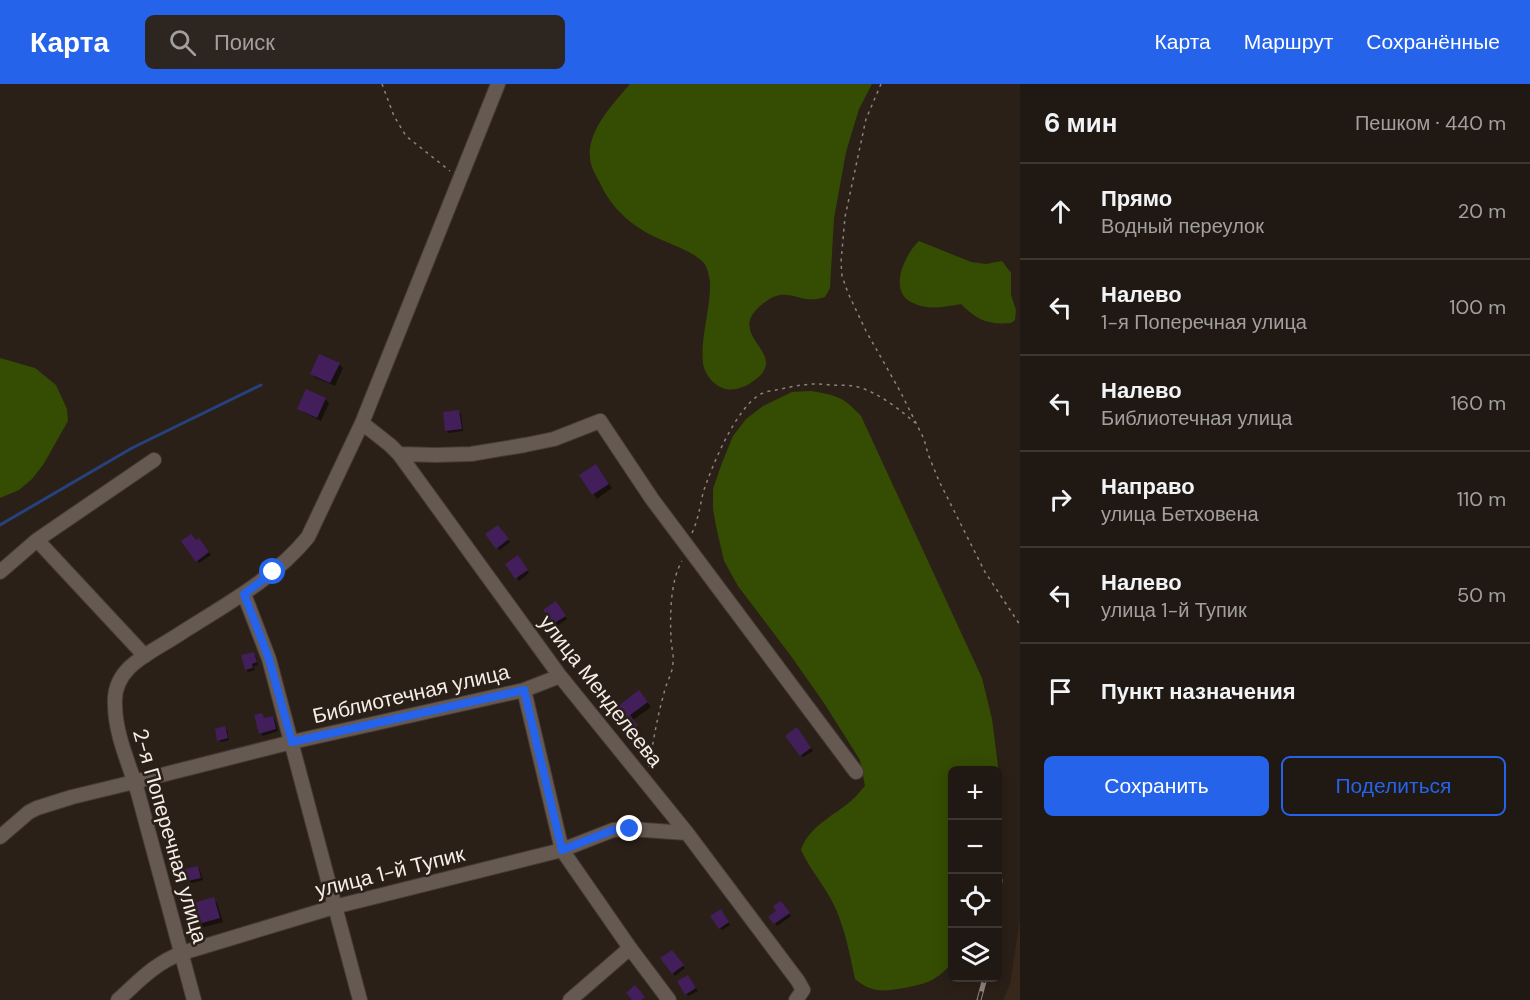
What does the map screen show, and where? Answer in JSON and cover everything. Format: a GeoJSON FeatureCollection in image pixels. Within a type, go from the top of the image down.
{"type":"FeatureCollection","features":[{"type":"Feature","properties":{"kind":"street"},"geometry":{"type":"LineString","coordinates":[[37,540],[145,656],[244,594],[299,549],[308,537],[362,423],[498,84]]}},
{"type":"Feature","properties":{"kind":"street"},"geometry":{"type":"LineString","coordinates":[[399,454],[471,453],[504,448],[554,439],[600,421],[652,499],[856,772]]}},
{"type":"Feature","properties":{"kind":"street","name":"улица Менделеева"},"geometry":{"type":"LineString","coordinates":[[362,423],[399,454],[560,676],[687,833],[798,981],[799,995]]}},
{"type":"Feature","properties":{"kind":"street"},"geometry":{"type":"LineString","coordinates":[[0,572],[37,540],[154,460]]}},
{"type":"Feature","properties":{"kind":"street"},"geometry":{"type":"LineString","coordinates":[[244,594],[269,659],[360,1000]]}},
{"type":"Feature","properties":{"kind":"street","name":"2-я Поперечная улица"},"geometry":{"type":"LineString","coordinates":[[145,656],[129,668],[118,683],[114,708],[194,1000]]}},
{"type":"Feature","properties":{"kind":"street","name":"Библиотечная улица"},"geometry":{"type":"LineString","coordinates":[[0,837],[22,817],[37,808],[72,797],[292,742],[524,690],[560,676]]}},
{"type":"Feature","properties":{"kind":"street"},"geometry":{"type":"LineString","coordinates":[[524,690],[562,850],[669,1000]]}},
{"type":"Feature","properties":{"kind":"street","name":"улица 1-й Тупик"},"geometry":{"type":"LineString","coordinates":[[118,1000],[166,959],[334,907],[562,850],[613,830],[687,833]]}},
{"type":"Feature","properties":{"kind":"street"},"geometry":{"type":"LineString","coordinates":[[570,1000],[630,948]]}},
{"type":"Feature","properties":{"kind":"path"},"geometry":{"type":"LineString","coordinates":[[382,84],[394,116],[406,135],[460,179]]}},
{"type":"Feature","properties":{"kind":"path"},"geometry":{"type":"LineString","coordinates":[[881,84],[866,119],[845,217],[842,276],[862,322],[924,439],[939,481],[986,572],[1020,625]]}},
{"type":"Feature","properties":{"kind":"path"},"geometry":{"type":"LineString","coordinates":[[646,783],[655,726],[673,662],[671,638],[674,583],[697,524],[703,493],[713,466],[730,430],[750,402],[762,393],[799,385],[818,383],[834,386],[846,385],[870,391],[907,416],[917,426]]}},
{"type":"Feature","properties":{"kind":"shaded area"},"geometry":{"type":"Polygon","coordinates":[[[1020,920],[1020,1000],[1003,1000],[1010,984],[1020,920]]]}},
{"type":"Feature","properties":{"kind":"green space"},"geometry":{"type":"Polygon","coordinates":[[[630,84],[872,84],[859,109],[846,152],[834,218],[830,288],[825,297],[806,299],[786,295],[777,296],[757,309],[750,319],[750,329],[766,363],[763,372],[743,387],[722,388],[705,371],[702,353],[710,282],[704,263],[698,257],[652,236],[625,218],[605,193],[592,167],[590,156],[594,133],[607,112],[630,84]]]}},
{"type":"Feature","properties":{"kind":"green space"},"geometry":{"type":"Polygon","coordinates":[[[919,241],[971,262],[986,264],[1002,261],[1011,273],[1011,295],[1016,310],[1015,320],[1011,323],[989,322],[978,318],[961,304],[929,307],[911,302],[904,296],[901,289],[901,272],[909,254],[919,241]]]}},
{"type":"Feature","properties":{"kind":"green space"},"geometry":{"type":"Polygon","coordinates":[[[0,358],[35,368],[56,385],[67,409],[68,421],[43,465],[32,479],[19,490],[0,498],[0,358]]]}},
{"type":"Feature","properties":{"kind":"green space"},"geometry":{"type":"Polygon","coordinates":[[[811,391],[839,398],[861,416],[982,678],[992,719],[998,766],[948,766],[948,967],[930,981],[919,985],[882,990],[865,986],[855,979],[839,915],[801,850],[816,828],[852,800],[865,786],[860,760],[824,703],[738,586],[724,561],[716,526],[713,489],[733,436],[746,419],[763,406],[792,392],[811,391]]]}},
{"type":"Feature","properties":{"kind":"building"},"geometry":{"type":"Polygon","coordinates":[[[319,354],[340,363],[330,383],[310,374],[319,354]]]}},
{"type":"Feature","properties":{"kind":"building"},"geometry":{"type":"Polygon","coordinates":[[[306,389],[326,398],[317,418],[297,409],[306,389]]]}},
{"type":"Feature","properties":{"kind":"building"},"geometry":{"type":"Polygon","coordinates":[[[459,410],[462,429],[445,431],[443,412],[459,410]]]}},
{"type":"Feature","properties":{"kind":"building"},"geometry":{"type":"Polygon","coordinates":[[[596,464],[609,484],[592,495],[579,475],[596,464]]]}},
{"type":"Feature","properties":{"kind":"building"},"geometry":{"type":"Polygon","coordinates":[[[498,525],[509,539],[496,549],[485,534],[498,525]]]}},
{"type":"Feature","properties":{"kind":"building"},"geometry":{"type":"Polygon","coordinates":[[[191,534],[196,540],[199,538],[209,552],[196,562],[181,541],[191,534]]]}},
{"type":"Feature","properties":{"kind":"building"},"geometry":{"type":"Polygon","coordinates":[[[518,555],[528,570],[515,579],[505,564],[518,555]]]}},
{"type":"Feature","properties":{"kind":"building"},"geometry":{"type":"Polygon","coordinates":[[[556,601],[566,616],[553,624],[543,610],[556,601]]]}},
{"type":"Feature","properties":{"kind":"building"},"geometry":{"type":"Polygon","coordinates":[[[254,652],[257,662],[252,664],[253,668],[245,670],[241,655],[254,652]]]}},
{"type":"Feature","properties":{"kind":"building"},"geometry":{"type":"Polygon","coordinates":[[[639,690],[648,702],[630,715],[638,726],[629,732],[613,710],[639,690]]]}},
{"type":"Feature","properties":{"kind":"building"},"geometry":{"type":"Polygon","coordinates":[[[262,713],[264,718],[273,716],[276,729],[259,734],[254,715],[262,713]]]}},
{"type":"Feature","properties":{"kind":"building"},"geometry":{"type":"Polygon","coordinates":[[[225,726],[228,738],[217,741],[215,729],[225,726]]]}},
{"type":"Feature","properties":{"kind":"building"},"geometry":{"type":"Polygon","coordinates":[[[797,727],[811,748],[800,756],[785,736],[797,727]]]}},
{"type":"Feature","properties":{"kind":"building"},"geometry":{"type":"Polygon","coordinates":[[[198,866],[201,878],[188,881],[185,869],[198,866]]]}},
{"type":"Feature","properties":{"kind":"building"},"geometry":{"type":"Polygon","coordinates":[[[214,897],[220,918],[195,925],[190,904],[214,897]]]}},
{"type":"Feature","properties":{"kind":"building"},"geometry":{"type":"Polygon","coordinates":[[[781,901],[790,913],[774,924],[768,917],[776,911],[773,906],[781,901]]]}},
{"type":"Feature","properties":{"kind":"building"},"geometry":{"type":"Polygon","coordinates":[[[721,909],[729,922],[719,929],[710,916],[721,909]]]}},
{"type":"Feature","properties":{"kind":"building"},"geometry":{"type":"Polygon","coordinates":[[[672,950],[684,965],[672,974],[660,958],[672,950]]]}},
{"type":"Feature","properties":{"kind":"building"},"geometry":{"type":"Polygon","coordinates":[[[688,975],[696,988],[685,995],[677,981],[688,975]]]}},
{"type":"Feature","properties":{"kind":"building"},"geometry":{"type":"Polygon","coordinates":[[[635,985],[645,997],[641,1000],[632,1000],[626,993],[635,985]]]}},
{"type":"Feature","properties":{"kind":"waterway"},"geometry":{"type":"LineString","coordinates":[[0,525],[132,448],[261,385]]}},
{"type":"Feature","properties":{"kind":"railway"},"geometry":{"type":"LineString","coordinates":[[979,1000],[984,982]]}},
{"type":"Feature","properties":{"kind":"route"},"geometry":{"type":"LineString","coordinates":[[273,572],[244,594],[269,659],[292,742],[524,690],[562,850],[613,830],[630,829]]}}]}
